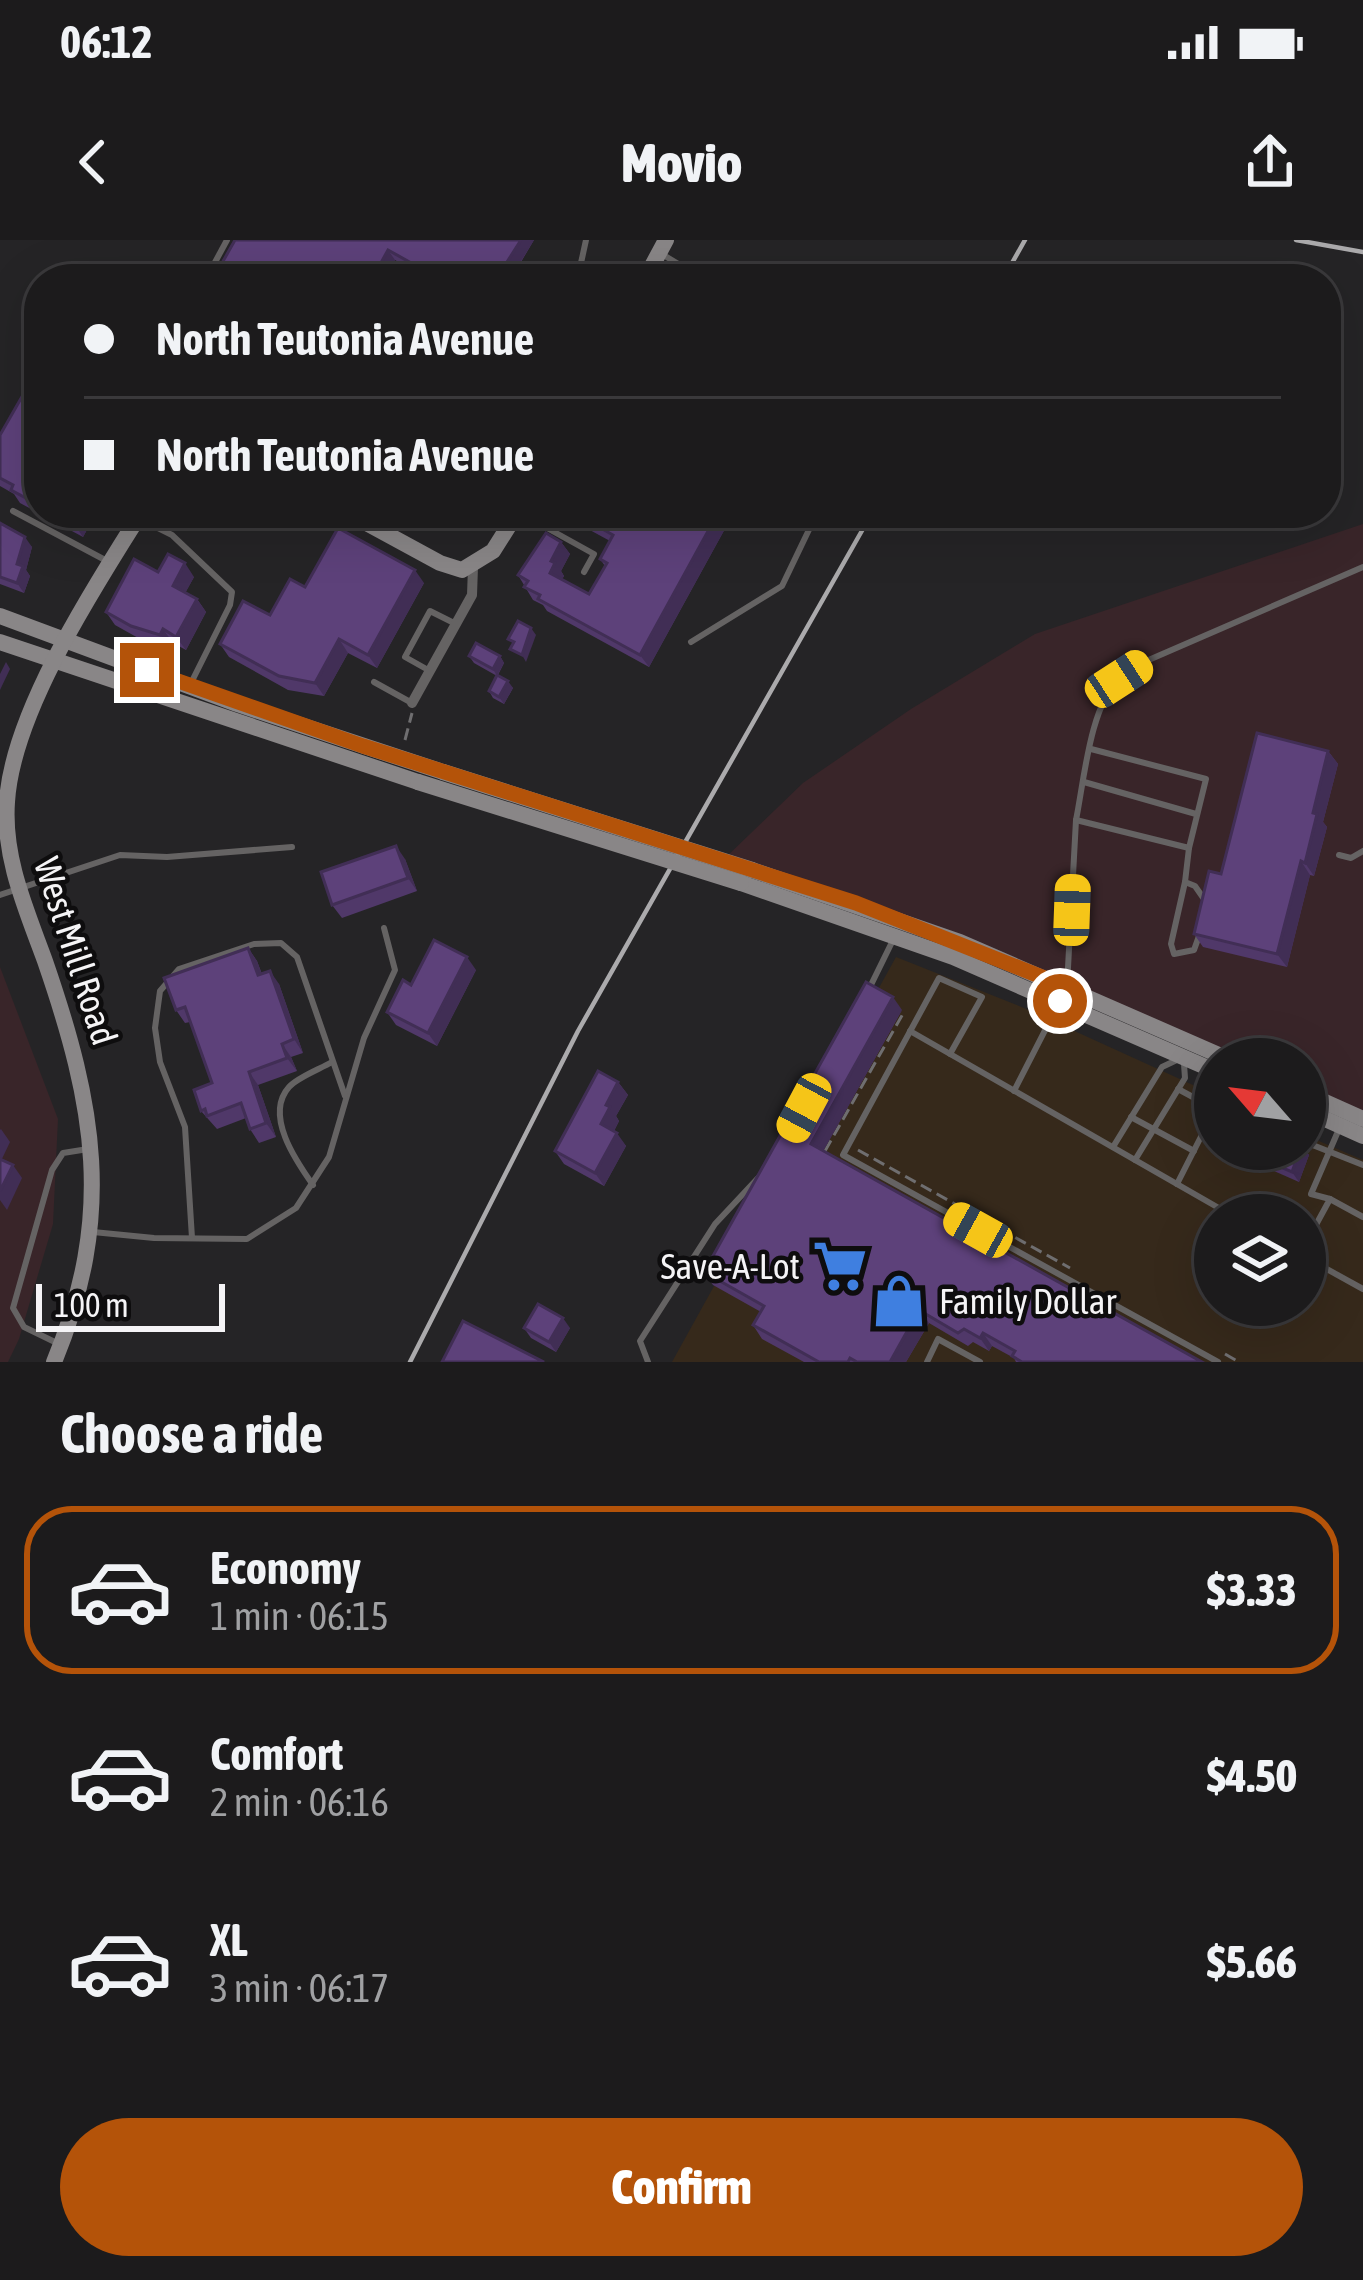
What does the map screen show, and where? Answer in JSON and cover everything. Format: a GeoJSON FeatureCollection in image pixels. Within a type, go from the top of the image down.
{"type":"FeatureCollection","features":[{"type":"Feature","properties":{"kind":"main road","name":"West Mill Road"},"geometry":{"type":"LineString","coordinates":[[57,1353],[86,1263],[92,1148],[73,1045],[20,889],[8,838],[11,766],[21,732],[56,661],[131,528]]}},
{"type":"Feature","properties":{"kind":"main road"},"geometry":{"type":"LineString","coordinates":[[375,528],[450,568],[473,567],[508,528]]}},
{"type":"Feature","properties":{"kind":"main road"},"geometry":{"type":"LineString","coordinates":[[0,616],[68,640],[187,695],[418,782],[747,877]]}},
{"type":"Feature","properties":{"kind":"main road"},"geometry":{"type":"LineString","coordinates":[[0,642],[443,772],[899,927],[1064,994],[1194,1055]]}},
{"type":"Feature","properties":{"kind":"main road"},"geometry":{"type":"LineString","coordinates":[[1187,1050],[1194,1052]]}},
{"type":"Feature","properties":{"kind":"main road"},"geometry":{"type":"LineString","coordinates":[[1326,1102],[1363,1119]]}},
{"type":"Feature","properties":{"kind":"main road"},"geometry":{"type":"LineString","coordinates":[[1326,1120],[1363,1136]]}},
{"type":"Feature","properties":{"kind":"street"},"geometry":{"type":"LineString","coordinates":[[412,703],[472,595],[473,567]]}},
{"type":"Feature","properties":{"kind":"lane"},"geometry":{"type":"LineString","coordinates":[[13,511],[24,517]]}},
{"type":"Feature","properties":{"kind":"lane"},"geometry":{"type":"LineString","coordinates":[[45,528],[110,562]]}},
{"type":"Feature","properties":{"kind":"lane"},"geometry":{"type":"LineString","coordinates":[[160,528],[232,592],[187,695]]}},
{"type":"Feature","properties":{"kind":"lane"},"geometry":{"type":"LineString","coordinates":[[389,536],[394,528]]}},
{"type":"Feature","properties":{"kind":"lane"},"geometry":{"type":"LineString","coordinates":[[546,528],[594,554],[584,572]]}},
{"type":"Feature","properties":{"kind":"lane"},"geometry":{"type":"LineString","coordinates":[[691,642],[782,586],[811,528]]}},
{"type":"Feature","properties":{"kind":"lane"},"geometry":{"type":"LineString","coordinates":[[1014,1091],[1064,994],[1076,820],[1106,696],[1119,679],[1144,662],[1363,567]]}},
{"type":"Feature","properties":{"kind":"lane"},"geometry":{"type":"LineString","coordinates":[[430,671],[405,657],[430,611],[456,624]]}},
{"type":"Feature","properties":{"kind":"lane"},"geometry":{"type":"LineString","coordinates":[[374,682],[412,703]]}},
{"type":"Feature","properties":{"kind":"lane"},"geometry":{"type":"LineString","coordinates":[[1091,749],[1206,779],[1171,944],[1174,954],[1194,950],[1202,923]]}},
{"type":"Feature","properties":{"kind":"lane"},"geometry":{"type":"LineString","coordinates":[[1084,782],[1197,814]]}},
{"type":"Feature","properties":{"kind":"lane"},"geometry":{"type":"LineString","coordinates":[[1076,820],[1189,848]]}},
{"type":"Feature","properties":{"kind":"lane"},"geometry":{"type":"LineString","coordinates":[[0,895],[120,855],[166,857],[292,847]]}},
{"type":"Feature","properties":{"kind":"lane"},"geometry":{"type":"LineString","coordinates":[[1339,855],[1351,858],[1363,851]]}},
{"type":"Feature","properties":{"kind":"lane"},"geometry":{"type":"LineString","coordinates":[[1185,882],[1203,893],[1205,904]]}},
{"type":"Feature","properties":{"kind":"lane"},"geometry":{"type":"LineString","coordinates":[[860,1006],[899,927]]}},
{"type":"Feature","properties":{"kind":"lane"},"geometry":{"type":"LineString","coordinates":[[89,1232],[247,1239],[296,1208],[329,1157],[364,1038],[395,970],[384,928]]}},
{"type":"Feature","properties":{"kind":"lane"},"geometry":{"type":"LineString","coordinates":[[192,1238],[185,1127],[160,1062],[155,1028],[160,991],[179,969],[254,944],[281,943],[297,957],[345,1096]]}},
{"type":"Feature","properties":{"kind":"lane"},"geometry":{"type":"LineString","coordinates":[[950,1054],[982,998],[939,977],[843,1155],[1218,1362]]}},
{"type":"Feature","properties":{"kind":"lane"},"geometry":{"type":"LineString","coordinates":[[910,1031],[1194,1194]]}},
{"type":"Feature","properties":{"kind":"lane"},"geometry":{"type":"LineString","coordinates":[[1135,1160],[1185,1078],[1187,1050]]}},
{"type":"Feature","properties":{"kind":"lane"},"geometry":{"type":"LineString","coordinates":[[1113,1147],[1162,1067],[1187,1050]]}},
{"type":"Feature","properties":{"kind":"lane"},"geometry":{"type":"LineString","coordinates":[[313,1185],[293,1156],[279,1112],[288,1087],[332,1062]]}},
{"type":"Feature","properties":{"kind":"lane"},"geometry":{"type":"LineString","coordinates":[[1178,1089],[1194,1098]]}},
{"type":"Feature","properties":{"kind":"lane"},"geometry":{"type":"LineString","coordinates":[[1131,1118],[1194,1151],[1177,1184]]}},
{"type":"Feature","properties":{"kind":"lane"},"geometry":{"type":"LineString","coordinates":[[1340,1126],[1311,1194],[1363,1217]]}},
{"type":"Feature","properties":{"kind":"lane"},"geometry":{"type":"LineString","coordinates":[[57,1353],[24,1327],[13,1308],[52,1170],[63,1153],[92,1148]]}},
{"type":"Feature","properties":{"kind":"lane"},"geometry":{"type":"LineString","coordinates":[[1326,1150],[1363,1165]]}},
{"type":"Feature","properties":{"kind":"lane"},"geometry":{"type":"LineString","coordinates":[[648,1362],[640,1341],[715,1224],[769,1167]]}},
{"type":"Feature","properties":{"kind":"lane"},"geometry":{"type":"LineString","coordinates":[[1326,1206],[1330,1199]]}},
{"type":"Feature","properties":{"kind":"lane"},"geometry":{"type":"LineString","coordinates":[[1326,1268],[1363,1288]]}},
{"type":"Feature","properties":{"kind":"lane"},"geometry":{"type":"LineString","coordinates":[[927,1362],[938,1340],[980,1362]]}},
{"type":"Feature","properties":{"kind":"path"},"geometry":{"type":"LineString","coordinates":[[405,740],[412,703]]}},
{"type":"Feature","properties":{"kind":"path"},"geometry":{"type":"LineString","coordinates":[[823,1155],[904,1012]]}},
{"type":"Feature","properties":{"kind":"path"},"geometry":{"type":"LineString","coordinates":[[849,1145],[1082,1275]]}},
{"type":"Feature","properties":{"kind":"shaded area"},"geometry":{"type":"Polygon","coordinates":[[[1363,524],[1363,1119],[1326,1102],[1326,1038],[1194,1038],[1194,1044],[1067,987],[722,861],[803,783],[911,709],[1035,634],[1363,524]]]}},
{"type":"Feature","properties":{"kind":"shaded area"},"geometry":{"type":"Polygon","coordinates":[[[896,957],[1024,1008],[1194,1085],[1194,1170],[1326,1170],[1326,1144],[1363,1160],[1363,1362],[672,1362],[896,957]]]}},
{"type":"Feature","properties":{"kind":"shaded area"},"geometry":{"type":"Polygon","coordinates":[[[0,967],[58,1119],[53,1224],[8,1362],[0,1362],[0,967]]]}},
{"type":"Feature","properties":{"kind":"building"},"geometry":{"type":"Polygon","coordinates":[[[235,240],[521,240],[506,264],[413,264],[388,250],[380,264],[221,264],[235,240]]]}},
{"type":"Feature","properties":{"kind":"building"},"geometry":{"type":"Polygon","coordinates":[[[24,393],[24,497],[0,478],[0,435],[24,393]]]}},
{"type":"Feature","properties":{"kind":"building"},"geometry":{"type":"Polygon","coordinates":[[[0,523],[25,537],[17,583],[0,577],[0,523]]]}},
{"type":"Feature","properties":{"kind":"building"},"geometry":{"type":"Polygon","coordinates":[[[338,528],[415,570],[368,655],[339,639],[315,683],[279,676],[220,644],[243,601],[270,615],[290,579],[305,587],[338,528]]]}},
{"type":"Feature","properties":{"kind":"building"},"geometry":{"type":"Polygon","coordinates":[[[601,528],[710,528],[640,655],[538,599],[540,595],[524,587],[528,581],[518,575],[546,533],[561,542],[550,573],[589,594],[607,563],[600,559],[613,535],[601,528]]]}},
{"type":"Feature","properties":{"kind":"building"},"geometry":{"type":"Polygon","coordinates":[[[168,554],[185,563],[173,586],[197,599],[176,637],[163,629],[160,635],[131,626],[106,612],[134,559],[158,572],[168,554]]]}},
{"type":"Feature","properties":{"kind":"building"},"geometry":{"type":"Polygon","coordinates":[[[518,621],[531,628],[522,655],[510,649],[514,642],[508,639],[518,621]]]}},
{"type":"Feature","properties":{"kind":"building"},"geometry":{"type":"Polygon","coordinates":[[[476,643],[500,656],[493,669],[469,656],[476,643]]]}},
{"type":"Feature","properties":{"kind":"building"},"geometry":{"type":"Polygon","coordinates":[[[497,675],[508,681],[499,697],[489,691],[497,675]]]}},
{"type":"Feature","properties":{"kind":"building"},"geometry":{"type":"Polygon","coordinates":[[[1257,733],[1328,751],[1305,863],[1301,861],[1277,954],[1194,934],[1209,871],[1221,874],[1257,733]]]}},
{"type":"Feature","properties":{"kind":"building"},"geometry":{"type":"Polygon","coordinates":[[[396,846],[408,878],[332,905],[321,872],[396,846]]]}},
{"type":"Feature","properties":{"kind":"building"},"geometry":{"type":"Polygon","coordinates":[[[434,940],[467,957],[428,1033],[387,1012],[403,980],[411,985],[434,940]]]}},
{"type":"Feature","properties":{"kind":"building"},"geometry":{"type":"Polygon","coordinates":[[[248,948],[258,975],[270,971],[294,1039],[282,1044],[287,1058],[249,1072],[266,1123],[250,1129],[241,1103],[207,1116],[205,1109],[201,1111],[194,1090],[212,1083],[185,1007],[176,1010],[164,978],[248,948]]]}},
{"type":"Feature","properties":{"kind":"building"},"geometry":{"type":"Polygon","coordinates":[[[866,982],[893,997],[811,1144],[1202,1362],[1022,1362],[1012,1356],[1015,1351],[983,1333],[980,1338],[964,1329],[958,1333],[919,1310],[890,1362],[850,1358],[848,1362],[819,1362],[753,1325],[764,1306],[704,1272],[866,982]]]}},
{"type":"Feature","properties":{"kind":"building"},"geometry":{"type":"Polygon","coordinates":[[[598,1071],[618,1082],[601,1124],[617,1133],[595,1173],[555,1151],[598,1071]]]}},
{"type":"Feature","properties":{"kind":"building"},"geometry":{"type":"Polygon","coordinates":[[[0,1159],[13,1165],[0,1191],[0,1159]]]}},
{"type":"Feature","properties":{"kind":"building"},"geometry":{"type":"Polygon","coordinates":[[[538,1304],[563,1318],[549,1342],[524,1328],[538,1304]]]}},
{"type":"Feature","properties":{"kind":"building"},"geometry":{"type":"Polygon","coordinates":[[[463,1321],[544,1362],[442,1362],[463,1321]]]}},
{"type":"Feature","properties":{"kind":"railway"},"geometry":{"type":"LineString","coordinates":[[1011,264],[1025,240]]}},
{"type":"Feature","properties":{"kind":"railway"},"geometry":{"type":"LineString","coordinates":[[1296,240],[1363,252]]}},
{"type":"Feature","properties":{"kind":"railway"},"geometry":{"type":"LineString","coordinates":[[410,1362],[578,1031],[863,528]]}},
{"type":"Feature","properties":{"kind":"place","name":"Save-A-Lot"},"geometry":{"type":"Point","coordinates":[840,1266]}},
{"type":"Feature","properties":{"kind":"place","name":"Family Dollar"},"geometry":{"type":"Point","coordinates":[899,1301]}},
{"type":"Feature","properties":{"kind":"route"},"geometry":{"type":"LineString","coordinates":[[147,670],[363,746],[903,919],[1067,987],[1060,1001]]}}]}
